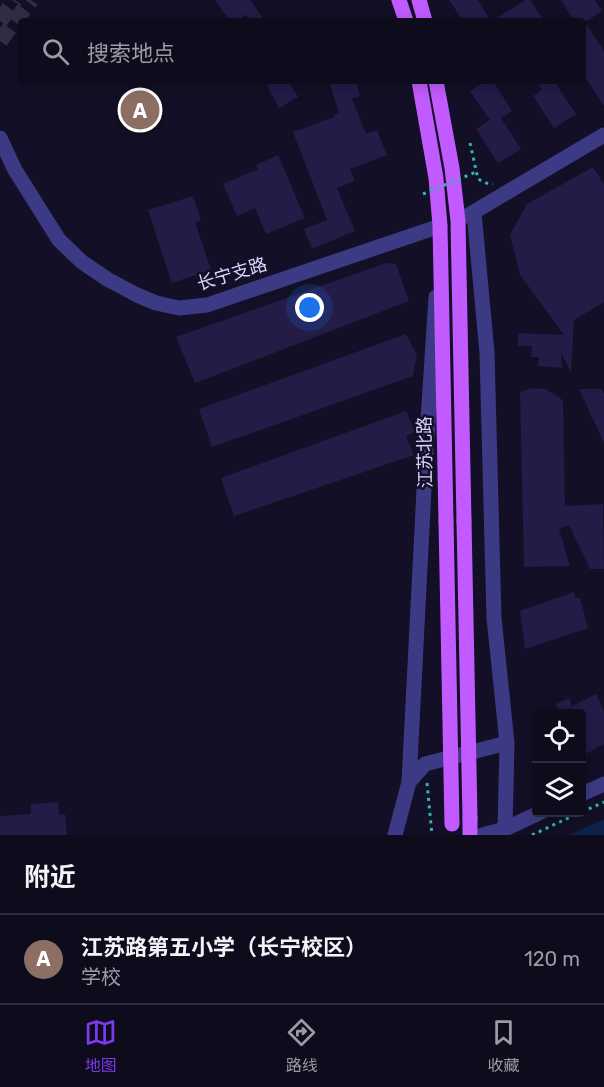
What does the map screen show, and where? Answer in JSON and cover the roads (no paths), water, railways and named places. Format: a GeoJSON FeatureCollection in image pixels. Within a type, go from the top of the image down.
{"type":"FeatureCollection","features":[{"type":"Feature","properties":{"kind":"main road"},"geometry":{"type":"LineString","coordinates":[[399,0],[405,18]]}},
{"type":"Feature","properties":{"kind":"main road"},"geometry":{"type":"LineString","coordinates":[[419,0],[424,18]]}},
{"type":"Feature","properties":{"kind":"main road","name":"江苏北路"},"geometry":{"type":"LineString","coordinates":[[420,84],[436,178],[440,226],[452,829]]}},
{"type":"Feature","properties":{"kind":"main road","name":"江苏北路"},"geometry":{"type":"LineString","coordinates":[[437,84],[452,168],[458,221],[470,835]]}},
{"type":"Feature","properties":{"kind":"street"},"geometry":{"type":"LineString","coordinates":[[458,221],[604,135]]}},
{"type":"Feature","properties":{"kind":"street","name":"长宁支路"},"geometry":{"type":"LineString","coordinates":[[0,138],[15,170],[59,240],[82,262],[137,295],[156,303],[178,308],[207,305],[440,226]]}},
{"type":"Feature","properties":{"kind":"street","name":"长宁支路"},"geometry":{"type":"LineString","coordinates":[[0,160],[15,170]]}},
{"type":"Feature","properties":{"kind":"street"},"geometry":{"type":"LineString","coordinates":[[474,212],[487,353],[494,618],[507,743],[505,829]]}},
{"type":"Feature","properties":{"kind":"street"},"geometry":{"type":"LineString","coordinates":[[395,835],[409,782],[436,288]]}},
{"type":"Feature","properties":{"kind":"street"},"geometry":{"type":"LineString","coordinates":[[409,782],[425,764],[507,743]]}},
{"type":"Feature","properties":{"kind":"street"},"geometry":{"type":"LineString","coordinates":[[586,792],[604,784]]}},
{"type":"Feature","properties":{"kind":"street"},"geometry":{"type":"LineString","coordinates":[[482,835],[505,829],[532,817]]}},
{"type":"Feature","properties":{"kind":"water"},"geometry":{"type":"Polygon","coordinates":[[[604,819],[604,835],[569,835],[604,819]]]}},
{"type":"Feature","properties":{"kind":"tunnel"},"geometry":{"type":"LineString","coordinates":[[0,21],[15,0]]}},
{"type":"Feature","properties":{"kind":"tunnel"},"geometry":{"type":"LineString","coordinates":[[0,41],[31,0]]}},
{"type":"Feature","properties":{"kind":"place","name":"江苏路第五小学（长宁校区）"},"geometry":{"type":"Point","coordinates":[140,110]}}]}
